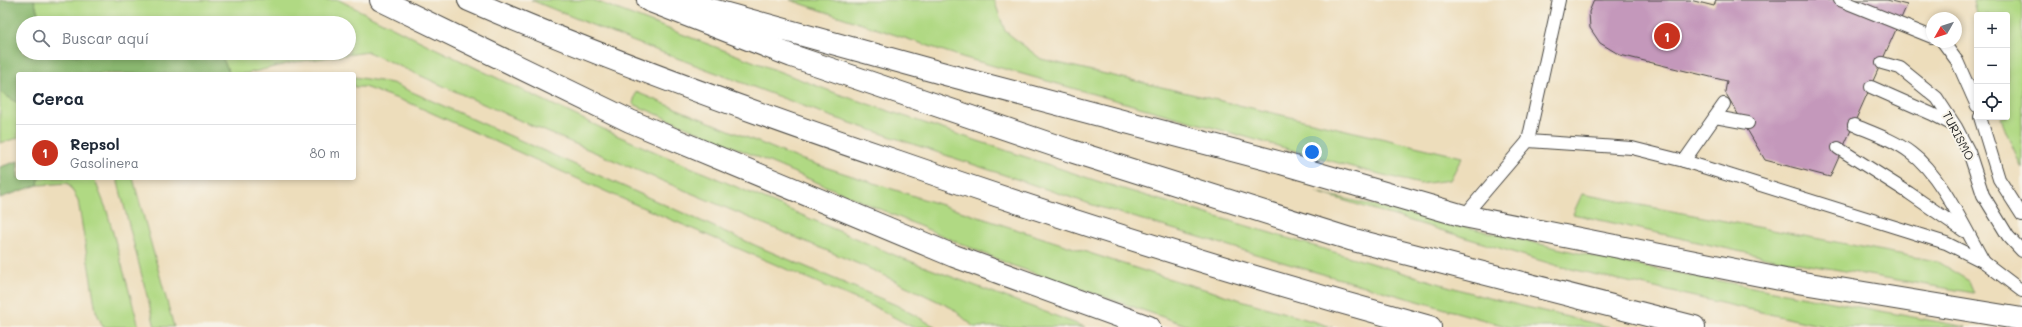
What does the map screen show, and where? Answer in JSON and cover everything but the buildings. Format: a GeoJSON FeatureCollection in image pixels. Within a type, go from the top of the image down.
{"type":"FeatureCollection","features":[{"type":"Feature","properties":{"kind":"highway"},"geometry":{"type":"LineString","coordinates":[[381,0],[630,121],[954,256],[1149,327]]}},
{"type":"Feature","properties":{"kind":"highway"},"geometry":{"type":"LineString","coordinates":[[469,0],[532,27],[753,113],[1044,212],[1348,305],[1430,327]]}},
{"type":"Feature","properties":{"kind":"highway"},"geometry":{"type":"LineString","coordinates":[[648,0],[792,56],[1071,151],[1350,239],[1694,327]]}},
{"type":"Feature","properties":{"kind":"highway"},"geometry":{"type":"LineString","coordinates":[[676,0],[956,77],[1280,163],[1464,216],[1786,280],[2022,319]]}},
{"type":"Feature","properties":{"kind":"lane"},"geometry":{"type":"LineString","coordinates":[[1464,216],[1528,141],[1559,0]]}},
{"type":"Feature","properties":{"kind":"lane"},"geometry":{"type":"LineString","coordinates":[[1840,0],[1926,36]]}},
{"type":"Feature","properties":{"kind":"lane"},"geometry":{"type":"LineString","coordinates":[[1947,48],[1957,61],[1974,99]]}},
{"type":"Feature","properties":{"kind":"lane","name":"TURISMO"},"geometry":{"type":"LineString","coordinates":[[1882,63],[1900,68],[1937,98],[1956,127],[1969,152],[1983,195],[2008,236],[2022,251]]}},
{"type":"Feature","properties":{"kind":"lane"},"geometry":{"type":"LineString","coordinates":[[1871,87],[1932,114],[1956,127]]}},
{"type":"Feature","properties":{"kind":"lane"},"geometry":{"type":"LineString","coordinates":[[1684,161],[1724,104]]}},
{"type":"Feature","properties":{"kind":"lane"},"geometry":{"type":"LineString","coordinates":[[1715,117],[1748,123]]}},
{"type":"Feature","properties":{"kind":"lane"},"geometry":{"type":"LineString","coordinates":[[1981,120],[1999,179],[2022,215]]}},
{"type":"Feature","properties":{"kind":"lane"},"geometry":{"type":"LineString","coordinates":[[1854,125],[1894,142],[1912,154],[1934,174],[1984,262]]}},
{"type":"Feature","properties":{"kind":"lane"},"geometry":{"type":"LineString","coordinates":[[1528,141],[1632,148],[1684,161],[1946,243],[1984,262],[2022,291]]}},
{"type":"Feature","properties":{"kind":"lane"},"geometry":{"type":"LineString","coordinates":[[1838,148],[1967,232]]}},
{"type":"Feature","properties":{"kind":"green space"},"geometry":{"type":"Polygon","coordinates":[[[0,0],[34,0],[39,16],[16,16],[16,60],[223,60],[229,72],[16,72],[16,102],[0,92],[0,0]]]}},
{"type":"Feature","properties":{"kind":"green space"},"geometry":{"type":"Polygon","coordinates":[[[34,0],[339,0],[424,43],[616,135],[899,257],[1085,327],[974,327],[952,308],[868,268],[521,121],[368,52],[356,54],[356,16],[39,16],[34,0]]]}},
{"type":"Feature","properties":{"kind":"green space"},"geometry":{"type":"Polygon","coordinates":[[[531,0],[593,0],[838,94],[1100,182],[1481,296],[1609,327],[1509,327],[1312,271],[1093,205],[830,116],[624,38],[531,0]]]}},
{"type":"Feature","properties":{"kind":"green space"},"geometry":{"type":"Polygon","coordinates":[[[790,0],[994,0],[1005,31],[1041,59],[1462,157],[1450,180],[1420,184],[1363,170],[962,57],[790,0]]]}},
{"type":"Feature","properties":{"kind":"green space"},"geometry":{"type":"Polygon","coordinates":[[[1974,0],[2022,0],[2022,168],[2002,120],[2010,120],[2010,12],[1976,12],[1974,0]]]}},
{"type":"Feature","properties":{"kind":"green space"},"geometry":{"type":"Polygon","coordinates":[[[223,60],[309,60],[253,72],[229,72],[223,60]]]}},
{"type":"Feature","properties":{"kind":"green space"},"geometry":{"type":"Polygon","coordinates":[[[356,77],[392,83],[759,247],[896,305],[936,327],[912,327],[879,309],[616,196],[412,104],[364,87],[356,87],[356,77]]]}},
{"type":"Feature","properties":{"kind":"green space"},"geometry":{"type":"Polygon","coordinates":[[[0,92],[16,102],[16,139],[0,143],[0,92]]]}},
{"type":"Feature","properties":{"kind":"green space"},"geometry":{"type":"Polygon","coordinates":[[[636,92],[797,158],[1160,276],[1332,327],[1192,327],[1011,265],[633,104],[636,92]]]}},
{"type":"Feature","properties":{"kind":"green space"},"geometry":{"type":"Polygon","coordinates":[[[16,162],[16,180],[39,180],[38,185],[0,198],[0,167],[16,162]]]}},
{"type":"Feature","properties":{"kind":"green space"},"geometry":{"type":"Polygon","coordinates":[[[39,180],[95,180],[107,211],[139,327],[103,327],[96,311],[78,200],[68,183],[38,185],[39,180]]]}},
{"type":"Feature","properties":{"kind":"green space"},"geometry":{"type":"Polygon","coordinates":[[[118,180],[134,180],[174,327],[155,327],[118,180]]]}},
{"type":"Feature","properties":{"kind":"green space"},"geometry":{"type":"Polygon","coordinates":[[[1316,192],[1613,261],[1966,327],[1827,327],[1558,266],[1316,192]]]}},
{"type":"Feature","properties":{"kind":"green space"},"geometry":{"type":"Polygon","coordinates":[[[1582,194],[1936,261],[1969,281],[1974,293],[1769,258],[1573,214],[1582,194]]]}},
{"type":"Feature","properties":{"kind":"place","name":"Repsol"},"geometry":{"type":"Point","coordinates":[1667,36]}}]}
